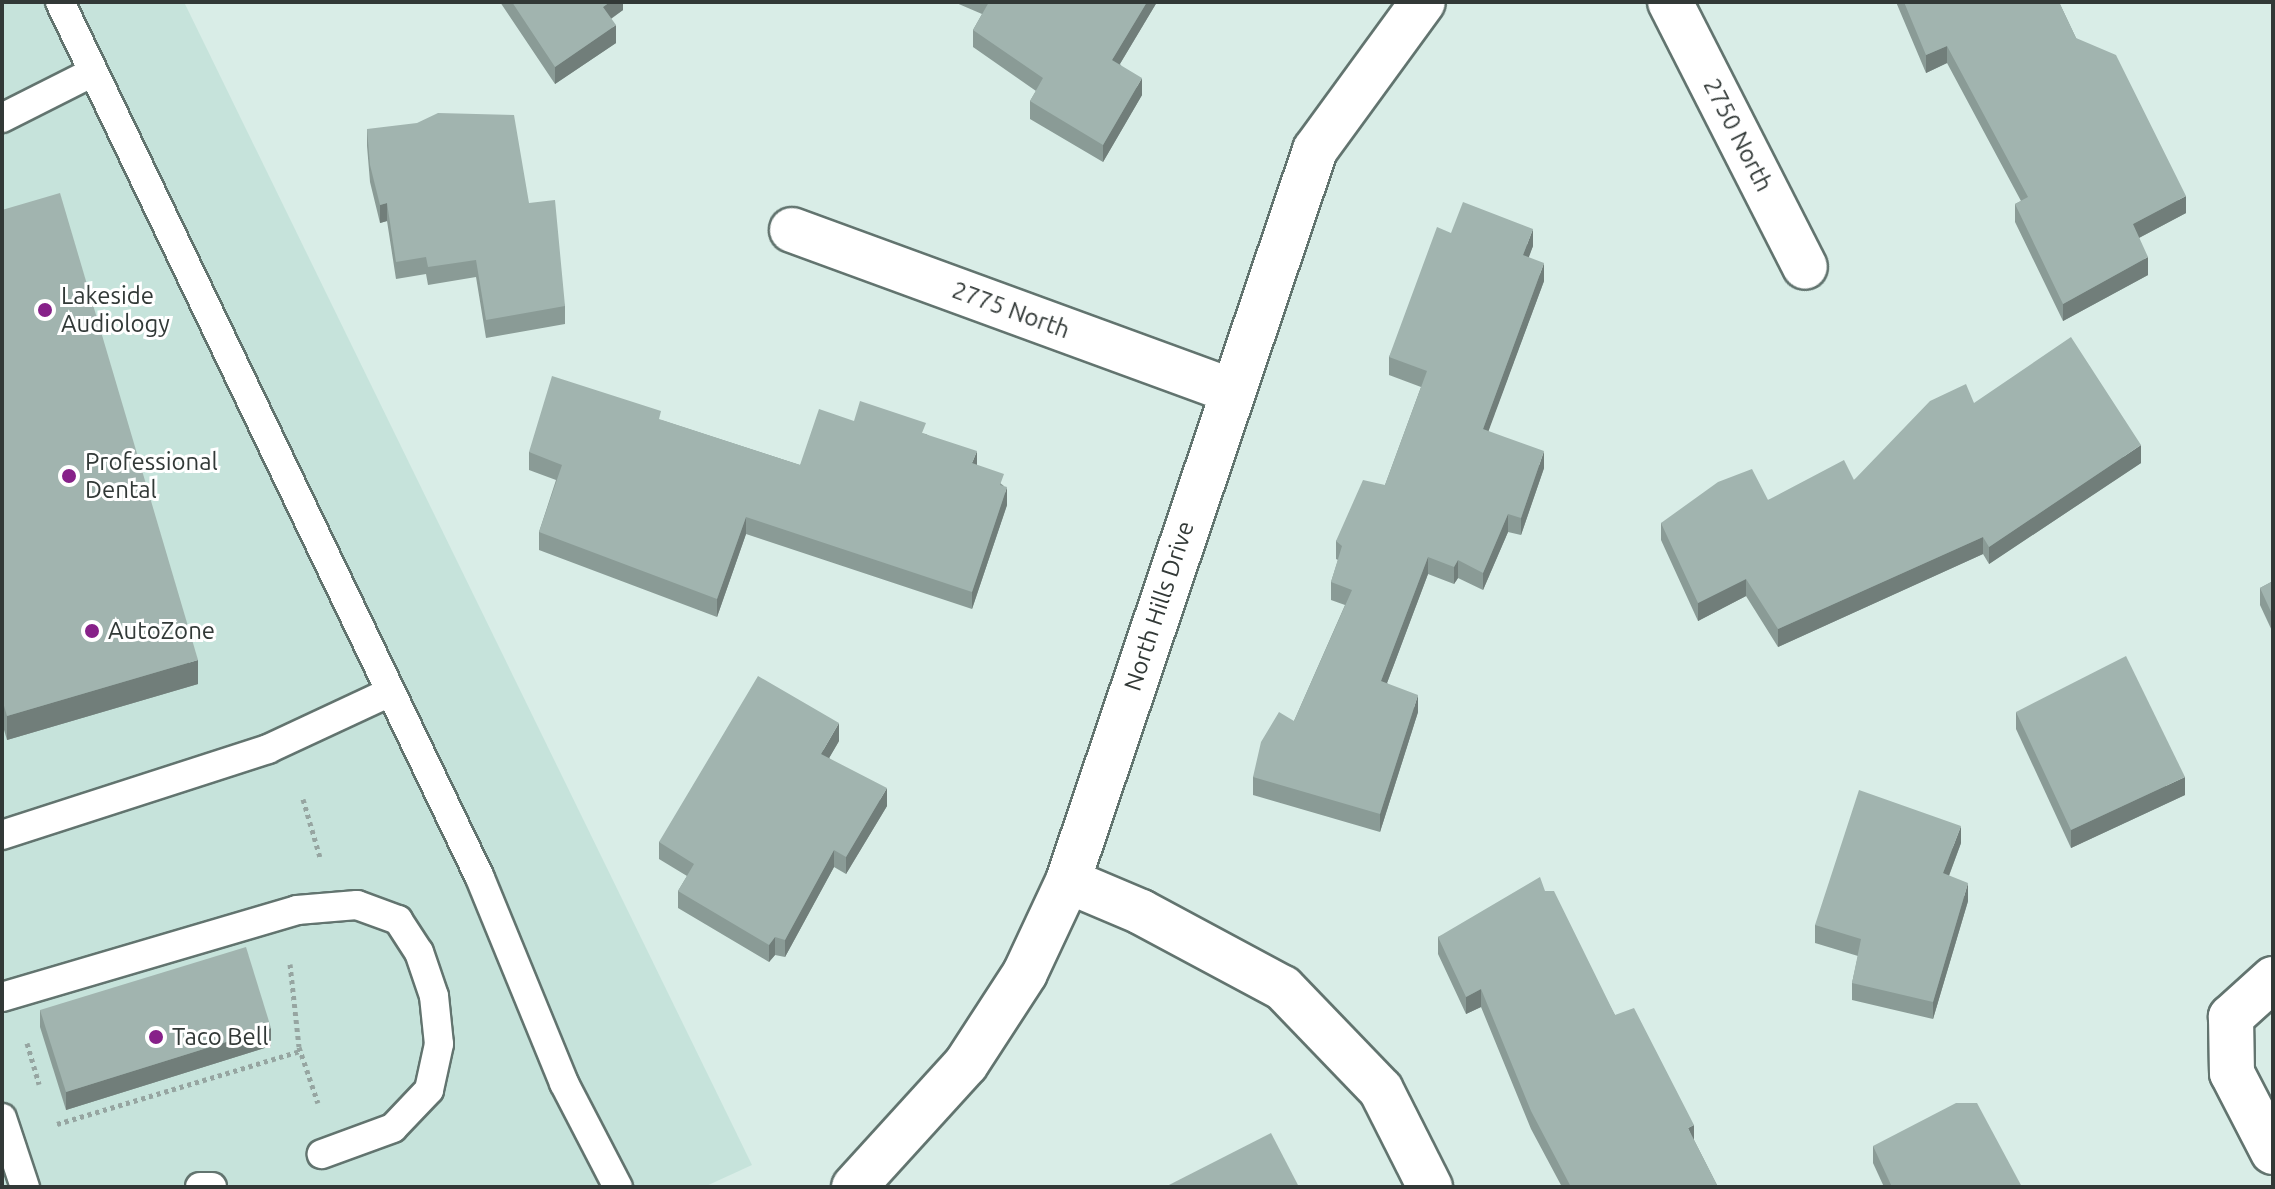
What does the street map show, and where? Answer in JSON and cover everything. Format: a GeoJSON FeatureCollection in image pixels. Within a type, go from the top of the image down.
{"type":"FeatureCollection","features":[{"type":"Feature","properties":{"kind":"street","name":"North Hills Drive"},"geometry":{"type":"LineString","coordinates":[[854,1187],[966,1064],[1025,973],[1068,881],[1231,391],[1315,150],[1423,2]]}},
{"type":"Feature","properties":{"kind":"street","name":"2750 North"},"geometry":{"type":"LineString","coordinates":[[1670,2],[1805,267]]}},
{"type":"Feature","properties":{"kind":"street","name":"2775 North"},"geometry":{"type":"LineString","coordinates":[[792,230],[1231,391]]}},
{"type":"Feature","properties":{"kind":"street"},"geometry":{"type":"LineString","coordinates":[[1068,881],[1141,912],[1283,988],[1381,1090],[1430,1187]]}},
{"type":"Feature","properties":{"kind":"street"},"geometry":{"type":"LineString","coordinates":[[2273,979],[2231,1017],[2232,1073],[2273,1152]]}},
{"type":"Feature","properties":{"kind":"lane"},"geometry":{"type":"LineString","coordinates":[[60,2],[480,878],[564,1083],[618,1187]]}},
{"type":"Feature","properties":{"kind":"lane"},"geometry":{"type":"LineString","coordinates":[[2,118],[93,72]]}},
{"type":"Feature","properties":{"kind":"lane"},"geometry":{"type":"LineString","coordinates":[[2,835],[268,749],[390,692]]}},
{"type":"Feature","properties":{"kind":"lane"},"geometry":{"type":"LineString","coordinates":[[2,997],[297,910],[357,905],[398,920],[419,952],[434,996],[439,1044],[429,1090],[393,1128],[322,1154]]}},
{"type":"Feature","properties":{"kind":"lane"},"geometry":{"type":"LineString","coordinates":[[2,1118],[25,1187]]}},
{"type":"Feature","properties":{"kind":"lane"},"geometry":{"type":"LineString","coordinates":[[200,1187],[212,1187]]}},
{"type":"Feature","properties":{"kind":"path"},"geometry":{"type":"LineString","coordinates":[[303,799],[322,866]]}},
{"type":"Feature","properties":{"kind":"path"},"geometry":{"type":"LineString","coordinates":[[290,963],[301,1051],[322,1115]]}},
{"type":"Feature","properties":{"kind":"path"},"geometry":{"type":"LineString","coordinates":[[27,1043],[43,1099]]}},
{"type":"Feature","properties":{"kind":"path"},"geometry":{"type":"LineString","coordinates":[[47,1112],[51,1126],[301,1051]]}},
{"type":"Feature","properties":{"kind":"shaded area"},"geometry":{"type":"Polygon","coordinates":[[[2,2],[184,2],[752,1165],[704,1187],[2,1187],[2,2]]]}},
{"type":"Feature","properties":{"kind":"building"},"geometry":{"type":"Polygon","coordinates":[[[512,2],[610,2],[603,7],[616,25],[555,67],[512,2]]]}},
{"type":"Feature","properties":{"kind":"building"},"geometry":{"type":"Polygon","coordinates":[[[989,2],[1147,2],[1112,60],[1142,78],[1103,145],[1030,101],[1043,78],[973,30],[989,2]]]}},
{"type":"Feature","properties":{"kind":"building"},"geometry":{"type":"Polygon","coordinates":[[[1904,2],[2059,2],[2076,38],[2116,55],[2186,196],[2133,224],[2148,257],[2063,304],[2015,204],[2028,197],[1947,46],[1926,55],[1904,2]]]}},
{"type":"Feature","properties":{"kind":"building"},"geometry":{"type":"Polygon","coordinates":[[[438,113],[514,115],[529,203],[555,200],[565,306],[486,320],[476,260],[428,267],[426,257],[396,262],[387,203],[380,205],[370,165],[367,129],[417,123],[438,113]]]}},
{"type":"Feature","properties":{"kind":"building"},"geometry":{"type":"Polygon","coordinates":[[[60,193],[198,660],[7,716],[2,699],[2,210],[60,193]]]}},
{"type":"Feature","properties":{"kind":"building"},"geometry":{"type":"Polygon","coordinates":[[[1463,202],[1533,229],[1523,255],[1544,263],[1483,429],[1544,451],[1521,518],[1508,514],[1483,573],[1458,560],[1454,567],[1428,557],[1381,681],[1418,695],[1380,814],[1253,777],[1261,742],[1279,712],[1294,721],[1352,590],[1331,582],[1342,546],[1336,541],[1363,480],[1385,485],[1427,371],[1389,357],[1437,227],[1451,233],[1463,202]]]}},
{"type":"Feature","properties":{"kind":"building"},"geometry":{"type":"Polygon","coordinates":[[[2071,337],[2141,445],[1989,547],[1983,537],[1778,629],[1746,579],[1698,603],[1661,523],[1718,482],[1752,469],[1768,500],[1844,460],[1854,480],[1930,401],[1966,384],[1974,403],[2071,337]]]}},
{"type":"Feature","properties":{"kind":"building"},"geometry":{"type":"Polygon","coordinates":[[[552,376],[661,411],[659,419],[800,465],[819,409],[854,421],[860,401],[926,423],[922,433],[977,451],[972,463],[1004,474],[1000,485],[1007,487],[972,592],[746,517],[717,599],[539,532],[562,465],[529,452],[552,376]]]}},
{"type":"Feature","properties":{"kind":"building"},"geometry":{"type":"Polygon","coordinates":[[[2273,581],[2273,616],[2260,588],[2273,581]]]}},
{"type":"Feature","properties":{"kind":"building"},"geometry":{"type":"Polygon","coordinates":[[[2126,656],[2185,777],[2071,830],[2016,712],[2126,656]]]}},
{"type":"Feature","properties":{"kind":"building"},"geometry":{"type":"Polygon","coordinates":[[[758,676],[839,723],[821,754],[887,788],[846,857],[834,850],[785,940],[775,937],[769,945],[678,891],[694,864],[659,842],[758,676]]]}},
{"type":"Feature","properties":{"kind":"building"},"geometry":{"type":"Polygon","coordinates":[[[1859,790],[1961,826],[1943,873],[1968,883],[1933,1002],[1852,983],[1861,939],[1815,925],[1859,790]]]}},
{"type":"Feature","properties":{"kind":"building"},"geometry":{"type":"Polygon","coordinates":[[[1540,877],[1545,891],[1554,891],[1615,1015],[1634,1008],[1694,1125],[1688,1128],[1718,1187],[1571,1187],[1531,1111],[1481,989],[1466,997],[1438,937],[1540,877]]]}},
{"type":"Feature","properties":{"kind":"building","name":"Taco Bell"},"geometry":{"type":"Polygon","coordinates":[[[246,947],[271,1028],[66,1092],[40,1010],[246,947]]]}},
{"type":"Feature","properties":{"kind":"building"},"geometry":{"type":"Polygon","coordinates":[[[1956,1103],[1977,1103],[2022,1187],[1892,1187],[1873,1146],[1956,1103]]]}},
{"type":"Feature","properties":{"kind":"building"},"geometry":{"type":"Polygon","coordinates":[[[1271,1133],[1299,1187],[1165,1187],[1271,1133]]]}},
{"type":"Feature","properties":{"kind":"place","name":"Lakeside Audiology"},"geometry":{"type":"Point","coordinates":[45,310]}},
{"type":"Feature","properties":{"kind":"place","name":"Professional Dental"},"geometry":{"type":"Point","coordinates":[69,476]}},
{"type":"Feature","properties":{"kind":"place","name":"AutoZone"},"geometry":{"type":"Point","coordinates":[92,631]}},
{"type":"Feature","properties":{"kind":"place","name":"Taco Bell"},"geometry":{"type":"Point","coordinates":[156,1037]}}]}
